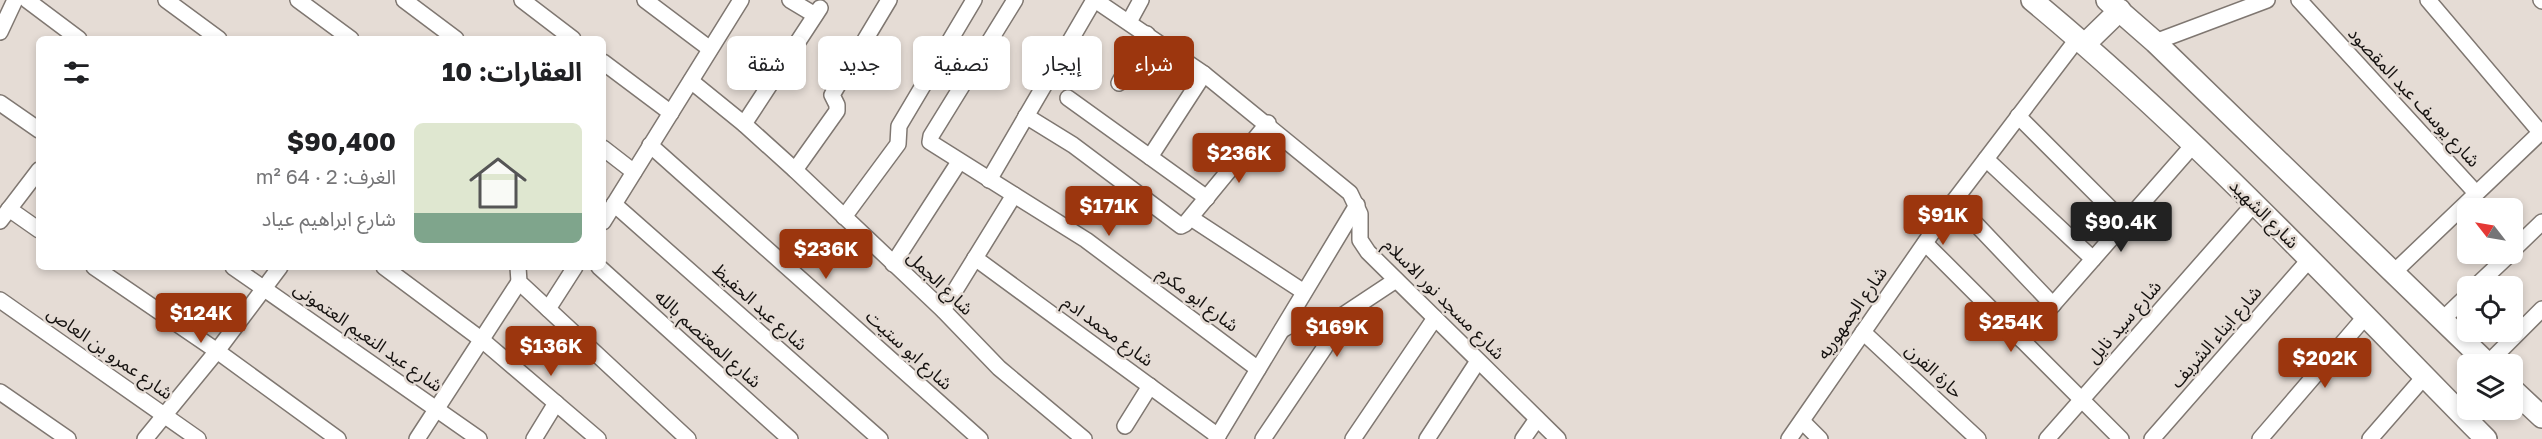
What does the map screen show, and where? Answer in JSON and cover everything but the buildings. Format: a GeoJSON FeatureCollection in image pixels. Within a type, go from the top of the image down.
{"type":"FeatureCollection","features":[{"type":"Feature","properties":{"kind":"street"},"geometry":{"type":"LineString","coordinates":[[0,32],[15,0]]}},
{"type":"Feature","properties":{"kind":"street"},"geometry":{"type":"LineString","coordinates":[[27,0],[76,36]]}},
{"type":"Feature","properties":{"kind":"street"},"geometry":{"type":"LineString","coordinates":[[166,0],[215,36]]}},
{"type":"Feature","properties":{"kind":"street"},"geometry":{"type":"LineString","coordinates":[[298,0],[347,36]]}},
{"type":"Feature","properties":{"kind":"street"},"geometry":{"type":"LineString","coordinates":[[404,0],[452,36]]}},
{"type":"Feature","properties":{"kind":"street"},"geometry":{"type":"LineString","coordinates":[[522,0],[569,36]]}},
{"type":"Feature","properties":{"kind":"street"},"geometry":{"type":"LineString","coordinates":[[645,0],[710,49]]}},
{"type":"Feature","properties":{"kind":"street"},"geometry":{"type":"LineString","coordinates":[[606,217],[741,0]]}},
{"type":"Feature","properties":{"kind":"street"},"geometry":{"type":"LineString","coordinates":[[744,124],[817,12],[790,0]]}},
{"type":"Feature","properties":{"kind":"street"},"geometry":{"type":"LineString","coordinates":[[795,170],[837,111],[832,95],[889,0]]}},
{"type":"Feature","properties":{"kind":"street"},"geometry":{"type":"LineString","coordinates":[[844,217],[898,144],[899,126],[974,0]]}},
{"type":"Feature","properties":{"kind":"street","name":"شارع ابو مكرم"},"geometry":{"type":"LineString","coordinates":[[1016,0],[931,136],[932,145],[1086,240],[1258,369]]}},
{"type":"Feature","properties":{"kind":"street"},"geometry":{"type":"LineString","coordinates":[[989,180],[1094,0],[1204,74],[1268,123],[1350,193],[1357,205],[1217,437]]}},
{"type":"Feature","properties":{"kind":"street"},"geometry":{"type":"LineString","coordinates":[[1129,22],[1141,0]]}},
{"type":"Feature","properties":{"kind":"street","name":"شارع الشهيد"},"geometry":{"type":"LineString","coordinates":[[2032,0],[2082,41],[2194,144],[2484,439]]}},
{"type":"Feature","properties":{"kind":"street"},"geometry":{"type":"LineString","coordinates":[[2156,42],[2246,4],[2267,0]]}},
{"type":"Feature","properties":{"kind":"street","name":"شارع يوسف عبد المقصود"},"geometry":{"type":"LineString","coordinates":[[2299,0],[2476,193]]}},
{"type":"Feature","properties":{"kind":"street"},"geometry":{"type":"LineString","coordinates":[[2393,273],[2541,131],[2428,0]]}},
{"type":"Feature","properties":{"kind":"street"},"geometry":{"type":"LineString","coordinates":[[2082,41],[2116,4],[2477,354]]}},
{"type":"Feature","properties":{"kind":"street","name":"شارع الجمهوريه"},"geometry":{"type":"LineString","coordinates":[[1789,439],[1954,201],[2018,116],[2082,41]]}},
{"type":"Feature","properties":{"kind":"street"},"geometry":{"type":"LineString","coordinates":[[606,64],[671,113]]}},
{"type":"Feature","properties":{"kind":"street"},"geometry":{"type":"LineString","coordinates":[[1150,157],[1204,74]]}},
{"type":"Feature","properties":{"kind":"street","name":"شارع الجمل"},"geometry":{"type":"LineString","coordinates":[[691,81],[795,170],[943,310],[999,368],[1084,439]]}},
{"type":"Feature","properties":{"kind":"street"},"geometry":{"type":"LineString","coordinates":[[1068,98],[1207,198]]}},
{"type":"Feature","properties":{"kind":"street"},"geometry":{"type":"LineString","coordinates":[[0,103],[36,128]]}},
{"type":"Feature","properties":{"kind":"street"},"geometry":{"type":"LineString","coordinates":[[1026,116],[1073,145],[1179,225],[1188,221],[1268,123]]}},
{"type":"Feature","properties":{"kind":"street"},"geometry":{"type":"LineString","coordinates":[[2018,116],[2125,223]]}},
{"type":"Feature","properties":{"kind":"street"},"geometry":{"type":"LineString","coordinates":[[2022,340],[2194,144]]}},
{"type":"Feature","properties":{"kind":"street","name":"شارع ابو ستيت"},"geometry":{"type":"LineString","coordinates":[[650,146],[980,439]]}},
{"type":"Feature","properties":{"kind":"street"},"geometry":{"type":"LineString","coordinates":[[606,150],[634,171]]}},
{"type":"Feature","properties":{"kind":"street"},"geometry":{"type":"LineString","coordinates":[[1986,159],[2093,259]]}},
{"type":"Feature","properties":{"kind":"street"},"geometry":{"type":"LineString","coordinates":[[893,264],[959,162]]}},
{"type":"Feature","properties":{"kind":"street"},"geometry":{"type":"LineString","coordinates":[[36,174],[4,215],[36,229]]}},
{"type":"Feature","properties":{"kind":"street"},"geometry":{"type":"LineString","coordinates":[[943,310],[1014,195]]}},
{"type":"Feature","properties":{"kind":"street"},"geometry":{"type":"LineString","coordinates":[[1954,201],[2053,305]]}},
{"type":"Feature","properties":{"kind":"street","name":"شارع عبد الحفيظ"},"geometry":{"type":"LineString","coordinates":[[614,204],[880,439]]}},
{"type":"Feature","properties":{"kind":"street","name":"شارع سيد نايل"},"geometry":{"type":"LineString","coordinates":[[2047,439],[2254,204]]}},
{"type":"Feature","properties":{"kind":"street","name":"شارع مسجد نور الاسلام"},"geometry":{"type":"LineString","coordinates":[[1357,205],[1360,214],[1360,240],[1363,247],[1558,439]]}},
{"type":"Feature","properties":{"kind":"street"},"geometry":{"type":"LineString","coordinates":[[1188,221],[1304,292]]}},
{"type":"Feature","properties":{"kind":"street"},"geometry":{"type":"LineString","coordinates":[[2523,240],[2542,222]]}},
{"type":"Feature","properties":{"kind":"street"},"geometry":{"type":"LineString","coordinates":[[1925,243],[2121,439]]}},
{"type":"Feature","properties":{"kind":"street","name":"شارع محمد ادم"},"geometry":{"type":"LineString","coordinates":[[975,258],[1217,437]]}},
{"type":"Feature","properties":{"kind":"street","name":"شارع ابناء الشريف"},"geometry":{"type":"LineString","coordinates":[[2152,439],[2309,260]]}},
{"type":"Feature","properties":{"kind":"street"},"geometry":{"type":"LineString","coordinates":[[2486,276],[2499,264]]}},
{"type":"Feature","properties":{"kind":"street"},"geometry":{"type":"LineString","coordinates":[[98,270],[217,351],[338,439]]}},
{"type":"Feature","properties":{"kind":"street","name":"شارع عبد النعيم العتمونى"},"geometry":{"type":"LineString","coordinates":[[238,270],[479,439]]}},
{"type":"Feature","properties":{"kind":"street"},"geometry":{"type":"LineString","coordinates":[[145,439],[217,351],[278,270]]}},
{"type":"Feature","properties":{"kind":"street"},"geometry":{"type":"LineString","coordinates":[[388,270],[482,340],[598,439]]}},
{"type":"Feature","properties":{"kind":"street"},"geometry":{"type":"LineString","coordinates":[[548,309],[573,270]]}},
{"type":"Feature","properties":{"kind":"street","name":"شارع المعتصم بالله"},"geometry":{"type":"LineString","coordinates":[[602,270],[790,439]]}},
{"type":"Feature","properties":{"kind":"street"},"geometry":{"type":"LineString","coordinates":[[417,439],[482,340],[519,275],[548,309],[688,439]]}},
{"type":"Feature","properties":{"kind":"street"},"geometry":{"type":"LineString","coordinates":[[1319,331],[1396,280]]}},
{"type":"Feature","properties":{"kind":"street","name":"شارع عمرو بن العاص"},"geometry":{"type":"LineString","coordinates":[[0,300],[198,439]]}},
{"type":"Feature","properties":{"kind":"street"},"geometry":{"type":"LineString","coordinates":[[2442,320],[2457,306]]}},
{"type":"Feature","properties":{"kind":"street"},"geometry":{"type":"LineString","coordinates":[[2497,354],[2542,309]]}},
{"type":"Feature","properties":{"kind":"street"},"geometry":{"type":"LineString","coordinates":[[2260,439],[2365,317]]}},
{"type":"Feature","properties":{"kind":"street"},"geometry":{"type":"LineString","coordinates":[[1353,439],[1435,318]]}},
{"type":"Feature","properties":{"kind":"street"},"geometry":{"type":"LineString","coordinates":[[1263,439],[1325,347],[1326,341],[1319,331],[1305,323],[1288,325],[1281,330]]}},
{"type":"Feature","properties":{"kind":"street","name":"حارة الفرن"},"geometry":{"type":"LineString","coordinates":[[1863,332],[1978,439]]}},
{"type":"Feature","properties":{"kind":"street"},"geometry":{"type":"LineString","coordinates":[[1427,439],[1478,361]]}},
{"type":"Feature","properties":{"kind":"street"},"geometry":{"type":"LineString","coordinates":[[2370,439],[2424,377]]}},
{"type":"Feature","properties":{"kind":"street"},"geometry":{"type":"LineString","coordinates":[[1125,426],[1150,386]]}},
{"type":"Feature","properties":{"kind":"street"},"geometry":{"type":"LineString","coordinates":[[0,393],[68,439]]}},
{"type":"Feature","properties":{"kind":"street"},"geometry":{"type":"LineString","coordinates":[[2523,399],[2542,417]]}},
{"type":"Feature","properties":{"kind":"street"},"geometry":{"type":"LineString","coordinates":[[534,439],[556,403]]}},
{"type":"Feature","properties":{"kind":"street"},"geometry":{"type":"LineString","coordinates":[[1523,439],[1537,419]]}},
{"type":"Feature","properties":{"kind":"street"},"geometry":{"type":"LineString","coordinates":[[1802,421],[1820,439]]}}]}
